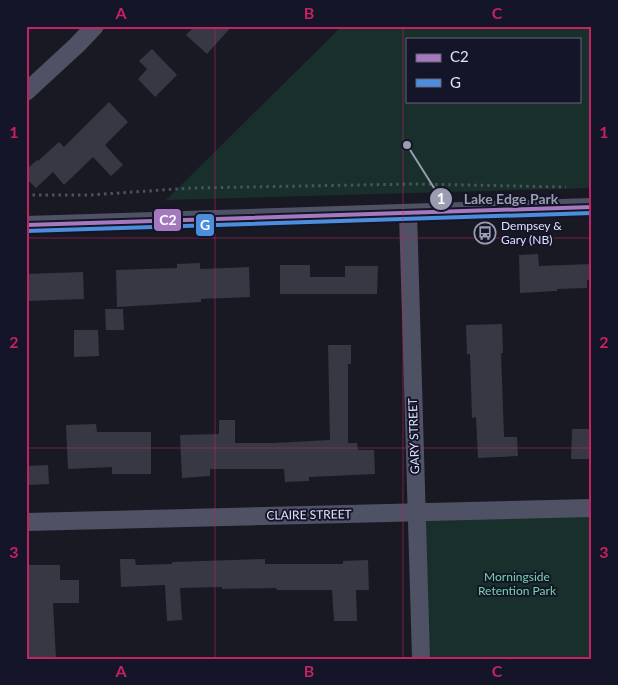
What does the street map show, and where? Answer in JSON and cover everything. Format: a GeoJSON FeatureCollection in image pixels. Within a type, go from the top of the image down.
{"type":"FeatureCollection","features":[{"type":"Feature","properties":{"kind":"street"},"geometry":{"type":"LineString","coordinates":[[26,92],[95,26]]}},
{"type":"Feature","properties":{"kind":"street"},"geometry":{"type":"LineString","coordinates":[[26,225],[592,208]]}},
{"type":"Feature","properties":{"kind":"street","name":"GARY STREET"},"geometry":{"type":"LineString","coordinates":[[408,213],[421,659]]}},
{"type":"Feature","properties":{"kind":"street","name":"CLAIRE STREET"},"geometry":{"type":"LineString","coordinates":[[26,522],[592,508]]}},
{"type":"Feature","properties":{"kind":"path"},"geometry":{"type":"LineString","coordinates":[[26,195],[90,195],[191,188],[414,184],[573,187]]}},
{"type":"Feature","properties":{"kind":"green space"},"geometry":{"type":"Polygon","coordinates":[[[342,26],[592,26],[592,188],[166,200],[342,26]]]}},
{"type":"Feature","properties":{"kind":"green space","name":"Morningside Retention Park"},"geometry":{"type":"Polygon","coordinates":[[[592,508],[592,659],[421,659],[417,512],[592,508]]]}},
{"type":"Feature","properties":{"kind":"building"},"geometry":{"type":"Polygon","coordinates":[[[195,26],[232,26],[207,54],[186,35],[195,26]]]}},
{"type":"Feature","properties":{"kind":"building"},"geometry":{"type":"Polygon","coordinates":[[[152,49],[177,75],[155,97],[138,79],[147,69],[139,61],[152,49]]]}},
{"type":"Feature","properties":{"kind":"building"},"geometry":{"type":"Polygon","coordinates":[[[109,102],[128,122],[105,145],[123,165],[111,176],[93,157],[64,185],[53,172],[36,188],[26,178],[26,170],[59,142],[64,147],[109,102]]]}},
{"type":"Feature","properties":{"kind":"building"},"geometry":{"type":"Polygon","coordinates":[[[538,254],[539,266],[592,264],[592,280],[587,280],[587,288],[520,293],[519,255],[538,254]]]}},
{"type":"Feature","properties":{"kind":"building"},"geometry":{"type":"Polygon","coordinates":[[[200,263],[200,269],[249,267],[250,297],[201,299],[201,302],[117,307],[116,270],[177,268],[177,264],[200,263]]]}},
{"type":"Feature","properties":{"kind":"building"},"geometry":{"type":"Polygon","coordinates":[[[280,265],[310,265],[310,277],[345,277],[345,266],[378,266],[377,294],[280,294],[280,265]]]}},
{"type":"Feature","properties":{"kind":"building"},"geometry":{"type":"Polygon","coordinates":[[[83,272],[84,299],[26,301],[26,274],[83,272]]]}},
{"type":"Feature","properties":{"kind":"building"},"geometry":{"type":"Polygon","coordinates":[[[105,309],[123,309],[124,330],[106,330],[105,309]]]}},
{"type":"Feature","properties":{"kind":"building"},"geometry":{"type":"Polygon","coordinates":[[[502,324],[503,353],[501,353],[504,437],[517,437],[518,456],[478,458],[476,417],[472,418],[470,354],[467,354],[466,325],[502,324]]]}},
{"type":"Feature","properties":{"kind":"building"},"geometry":{"type":"Polygon","coordinates":[[[74,330],[98,330],[99,356],[74,357],[74,330]]]}},
{"type":"Feature","properties":{"kind":"building"},"geometry":{"type":"Polygon","coordinates":[[[328,345],[351,345],[351,364],[348,364],[348,443],[357,443],[358,450],[374,450],[375,474],[309,477],[309,481],[285,482],[284,469],[210,469],[210,476],[182,478],[180,435],[219,434],[219,420],[235,420],[235,443],[330,440],[328,345]]]}},
{"type":"Feature","properties":{"kind":"building"},"geometry":{"type":"Polygon","coordinates":[[[96,424],[97,432],[151,432],[151,474],[112,474],[112,467],[68,469],[66,425],[96,424]]]}},
{"type":"Feature","properties":{"kind":"building"},"geometry":{"type":"Polygon","coordinates":[[[572,429],[592,429],[592,459],[571,459],[572,429]]]}},
{"type":"Feature","properties":{"kind":"building"},"geometry":{"type":"Polygon","coordinates":[[[48,465],[49,484],[26,485],[26,466],[48,465]]]}},
{"type":"Feature","properties":{"kind":"building"},"geometry":{"type":"Polygon","coordinates":[[[120,559],[135,559],[136,565],[265,559],[265,564],[343,564],[343,561],[368,560],[369,590],[356,590],[357,621],[334,621],[332,590],[222,589],[222,587],[180,588],[182,620],[167,621],[165,585],[121,587],[120,559]]]}},
{"type":"Feature","properties":{"kind":"building"},"geometry":{"type":"Polygon","coordinates":[[[26,565],[60,565],[60,580],[79,580],[79,603],[53,603],[56,659],[26,659],[26,565]]]}},
{"type":"Feature","properties":{"kind":"transit line","name":"C2"},"geometry":{"type":"LineString","coordinates":[[26,225],[592,207]]}},
{"type":"Feature","properties":{"kind":"transit line","name":"G"},"geometry":{"type":"LineString","coordinates":[[26,231],[592,213]]}},
{"type":"Feature","properties":{"kind":"place","name":"Lake Edge Park"},"geometry":{"type":"Point","coordinates":[407,145]}},
{"type":"Feature","properties":{"kind":"place","name":"Dempsey & Gary (NB)"},"geometry":{"type":"Point","coordinates":[485,233]}}]}
